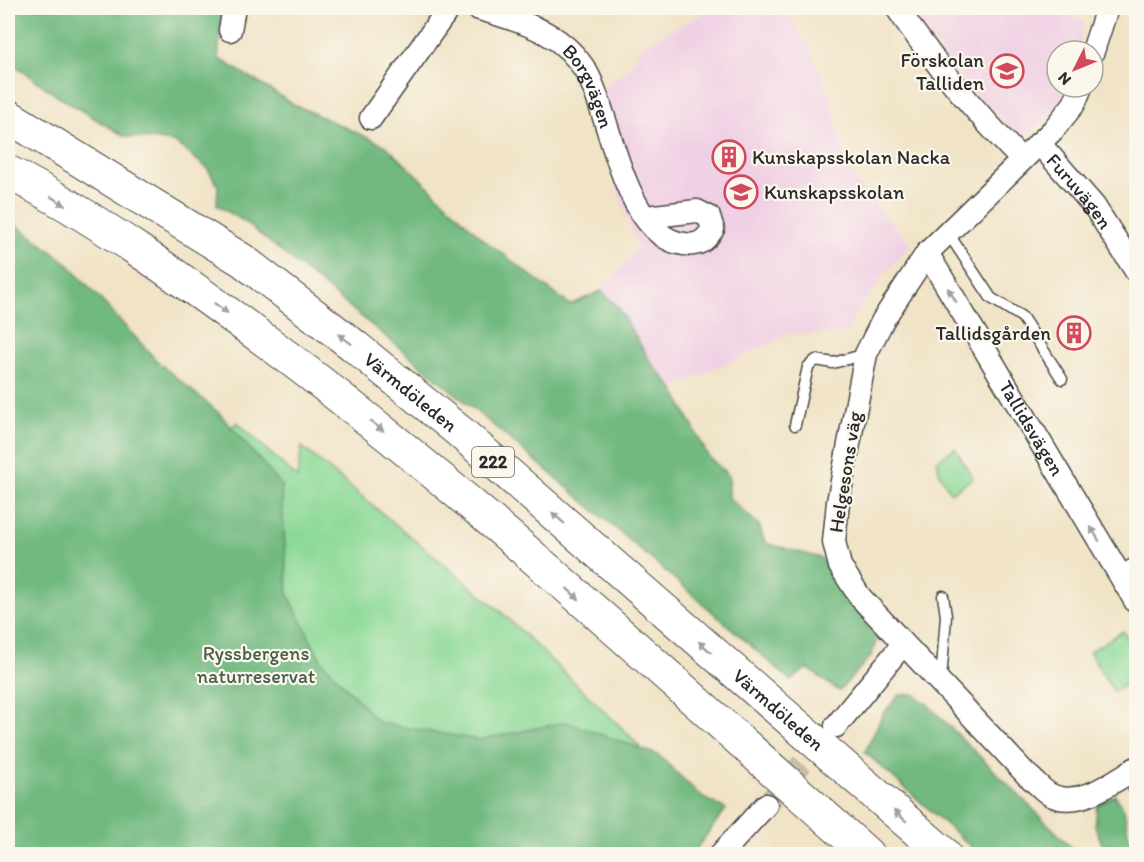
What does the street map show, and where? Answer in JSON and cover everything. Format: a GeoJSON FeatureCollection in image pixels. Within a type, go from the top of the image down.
{"type":"FeatureCollection","features":[{"type":"Feature","properties":{"kind":"highway","name":"Värmdöleden"},"geometry":{"type":"LineString","coordinates":[[8,116],[242,260],[353,345],[460,432],[944,855]]}},
{"type":"Feature","properties":{"kind":"highway","name":"222"},"geometry":{"type":"LineString","coordinates":[[8,172],[125,242],[217,305],[429,466],[867,855]]}},
{"type":"Feature","properties":{"kind":"street"},"geometry":{"type":"LineString","coordinates":[[230,30],[234,8]]}},
{"type":"Feature","properties":{"kind":"street"},"geometry":{"type":"LineString","coordinates":[[371,118],[448,8]]}},
{"type":"Feature","properties":{"kind":"street","name":"Borgvägen"},"geometry":{"type":"LineString","coordinates":[[477,8],[544,30],[561,42],[587,73],[631,195],[646,217]]}},
{"type":"Feature","properties":{"kind":"street","name":"Furuvägen"},"geometry":{"type":"LineString","coordinates":[[897,8],[932,60],[988,126],[1022,160]]}},
{"type":"Feature","properties":{"kind":"street"},"geometry":{"type":"LineString","coordinates":[[1097,39],[1107,8]]}},
{"type":"Feature","properties":{"kind":"street","name":"Helgesons väg"},"geometry":{"type":"LineString","coordinates":[[1076,99],[1039,143],[927,253],[883,320],[866,354],[840,491],[834,542],[840,566],[860,597],[903,644],[941,680],[1027,774],[1049,794],[1066,798],[1081,798],[1133,770]]}},
{"type":"Feature","properties":{"kind":"street","name":"Furuvägen"},"geometry":{"type":"LineString","coordinates":[[1039,143],[1094,206],[1137,271]]}},
{"type":"Feature","properties":{"kind":"street","name":"Tallidsvägen"},"geometry":{"type":"LineString","coordinates":[[927,253],[1128,567],[1137,602]]}},
{"type":"Feature","properties":{"kind":"street"},"geometry":{"type":"LineString","coordinates":[[836,726],[903,644]]}},
{"type":"Feature","properties":{"kind":"street"},"geometry":{"type":"LineString","coordinates":[[721,855],[766,806]]}},
{"type":"Feature","properties":{"kind":"lane"},"geometry":{"type":"LineString","coordinates":[[948,233],[991,298],[1022,317],[1062,379]]}},
{"type":"Feature","properties":{"kind":"lane"},"geometry":{"type":"LineString","coordinates":[[795,425],[808,367],[816,360],[833,363],[866,354]]}},
{"type":"Feature","properties":{"kind":"lane"},"geometry":{"type":"LineString","coordinates":[[941,680],[946,616],[943,596]]}},
{"type":"Feature","properties":{"kind":"lane"},"geometry":{"type":"LineString","coordinates":[[1133,770],[1137,795]]}},
{"type":"Feature","properties":{"kind":"shaded area","name":"Kunskapsskolan"},"geometry":{"type":"Polygon","coordinates":[[[714,8],[784,8],[809,46],[828,90],[844,155],[857,184],[911,245],[883,275],[843,334],[791,333],[673,388],[651,363],[618,307],[601,291],[638,248],[587,102],[629,67],[641,46],[714,8]]]}},
{"type":"Feature","properties":{"kind":"shaded area","name":"Förskolan Talliden"},"geometry":{"type":"Polygon","coordinates":[[[911,8],[1047,8],[1084,21],[1080,39],[1045,39],[1045,99],[1059,99],[1050,114],[1023,139],[980,98],[943,55],[911,8]]]}},
{"type":"Feature","properties":{"kind":"green space"},"geometry":{"type":"Polygon","coordinates":[[[8,8],[223,8],[218,58],[293,104],[386,146],[483,239],[570,305],[601,291],[618,307],[651,363],[673,388],[708,456],[729,476],[729,498],[759,525],[765,543],[821,558],[839,589],[879,633],[871,656],[839,691],[807,668],[791,681],[656,563],[451,390],[242,220],[217,205],[218,185],[207,168],[174,142],[124,136],[56,95],[8,60],[8,8]]]}},
{"type":"Feature","properties":{"kind":"green space","name":"Ryssbergens naturreservat"},"geometry":{"type":"Polygon","coordinates":[[[8,219],[65,261],[158,362],[220,414],[281,485],[288,594],[321,660],[379,723],[479,740],[566,722],[658,755],[703,798],[726,809],[696,849],[691,854],[8,854],[8,219]]]}},
{"type":"Feature","properties":{"kind":"green space","name":"Ryssbergens naturreservat"},"geometry":{"type":"Polygon","coordinates":[[[237,422],[297,478],[302,447],[499,610],[626,732],[710,824],[682,854],[8,854],[103,546],[237,422]]]}},
{"type":"Feature","properties":{"kind":"green space"},"geometry":{"type":"Polygon","coordinates":[[[955,448],[973,478],[951,493],[940,475],[937,460],[955,448]]]}},
{"type":"Feature","properties":{"kind":"green space"},"geometry":{"type":"Polygon","coordinates":[[[1123,631],[1136,653],[1136,678],[1114,692],[1089,652],[1123,631]]]}},
{"type":"Feature","properties":{"kind":"green space"},"geometry":{"type":"Polygon","coordinates":[[[914,694],[926,703],[1078,854],[979,854],[865,752],[883,714],[899,695],[914,694]]]}},
{"type":"Feature","properties":{"kind":"green space"},"geometry":{"type":"Polygon","coordinates":[[[1115,795],[1124,809],[1132,854],[1106,854],[1095,826],[1097,806],[1115,795]]]}},
{"type":"Feature","properties":{"kind":"tunnel"},"geometry":{"type":"LineString","coordinates":[[766,805],[828,734]]}},
{"type":"Feature","properties":{"kind":"place","name":"Förskolan Talliden"},"geometry":{"type":"Point","coordinates":[1007,71]}},
{"type":"Feature","properties":{"kind":"place","name":"Kunskapsskolan Nacka"},"geometry":{"type":"Point","coordinates":[729,157]}},
{"type":"Feature","properties":{"kind":"place","name":"Kunskapsskolan"},"geometry":{"type":"Point","coordinates":[741,192]}},
{"type":"Feature","properties":{"kind":"place","name":"Tallidsgården"},"geometry":{"type":"Point","coordinates":[1074,333]}}]}
